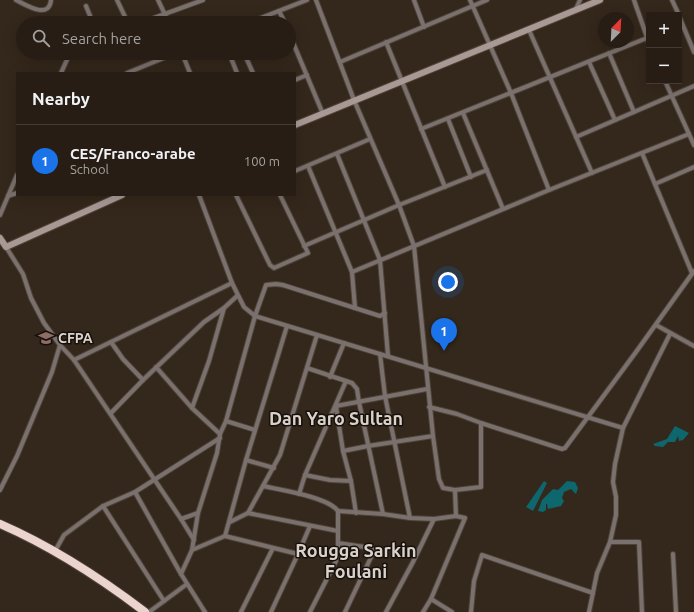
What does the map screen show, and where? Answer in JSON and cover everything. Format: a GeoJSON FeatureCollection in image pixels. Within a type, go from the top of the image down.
{"type":"FeatureCollection","features":[{"type":"Feature","properties":{"kind":"highway"},"geometry":{"type":"LineString","coordinates":[[0,524],[55,551],[94,575],[145,612]]}},
{"type":"Feature","properties":{"kind":"street"},"geometry":{"type":"LineString","coordinates":[[16,0],[40,11],[48,8],[51,0]]}},
{"type":"Feature","properties":{"kind":"street"},"geometry":{"type":"LineString","coordinates":[[117,0],[125,16]]}},
{"type":"Feature","properties":{"kind":"street"},"geometry":{"type":"LineString","coordinates":[[158,0],[165,14]]}},
{"type":"Feature","properties":{"kind":"street"},"geometry":{"type":"LineString","coordinates":[[159,16],[203,0]]}},
{"type":"Feature","properties":{"kind":"street"},"geometry":{"type":"LineString","coordinates":[[267,16],[307,0]]}},
{"type":"Feature","properties":{"kind":"street"},"geometry":{"type":"LineString","coordinates":[[316,0],[354,100],[399,205],[414,246],[432,436],[439,479],[444,489],[455,490],[481,487],[481,423]]}},
{"type":"Feature","properties":{"kind":"street"},"geometry":{"type":"LineString","coordinates":[[414,0],[424,27]]}},
{"type":"Feature","properties":{"kind":"street"},"geometry":{"type":"LineString","coordinates":[[470,0],[511,93],[548,190]]}},
{"type":"Feature","properties":{"kind":"street"},"geometry":{"type":"LineString","coordinates":[[340,62],[487,0]]}},
{"type":"Feature","properties":{"kind":"street"},"geometry":{"type":"LineString","coordinates":[[575,11],[580,0]]}},
{"type":"Feature","properties":{"kind":"street"},"geometry":{"type":"LineString","coordinates":[[296,125],[600,0]]}},
{"type":"Feature","properties":{"kind":"street"},"geometry":{"type":"LineString","coordinates":[[634,0],[646,34]]}},
{"type":"Feature","properties":{"kind":"street"},"geometry":{"type":"LineString","coordinates":[[672,0],[677,12]]}},
{"type":"Feature","properties":{"kind":"street"},"geometry":{"type":"LineString","coordinates":[[86,6],[90,16]]}},
{"type":"Feature","properties":{"kind":"street"},"geometry":{"type":"LineString","coordinates":[[280,11],[282,16]]}},
{"type":"Feature","properties":{"kind":"street"},"geometry":{"type":"LineString","coordinates":[[682,23],[694,52]]}},
{"type":"Feature","properties":{"kind":"street"},"geometry":{"type":"LineString","coordinates":[[528,30],[592,173]]}},
{"type":"Feature","properties":{"kind":"street"},"geometry":{"type":"LineString","coordinates":[[421,129],[646,41]]}},
{"type":"Feature","properties":{"kind":"street"},"geometry":{"type":"LineString","coordinates":[[386,42],[445,187]]}},
{"type":"Feature","properties":{"kind":"street"},"geometry":{"type":"LineString","coordinates":[[296,50],[323,114]]}},
{"type":"Feature","properties":{"kind":"street"},"geometry":{"type":"LineString","coordinates":[[609,54],[634,112]]}},
{"type":"Feature","properties":{"kind":"street"},"geometry":{"type":"LineString","coordinates":[[61,72],[67,60]]}},
{"type":"Feature","properties":{"kind":"street"},"geometry":{"type":"LineString","coordinates":[[129,72],[159,60]]}},
{"type":"Feature","properties":{"kind":"street"},"geometry":{"type":"LineString","coordinates":[[185,60],[190,72]]}},
{"type":"Feature","properties":{"kind":"street"},"geometry":{"type":"LineString","coordinates":[[232,60],[237,72]]}},
{"type":"Feature","properties":{"kind":"street"},"geometry":{"type":"LineString","coordinates":[[247,60],[253,72]]}},
{"type":"Feature","properties":{"kind":"street"},"geometry":{"type":"LineString","coordinates":[[589,62],[615,120]]}},
{"type":"Feature","properties":{"kind":"street"},"geometry":{"type":"LineString","coordinates":[[296,80],[307,75]]}},
{"type":"Feature","properties":{"kind":"street"},"geometry":{"type":"LineString","coordinates":[[666,84],[694,146]]}},
{"type":"Feature","properties":{"kind":"street"},"geometry":{"type":"LineString","coordinates":[[576,138],[694,86]]}},
{"type":"Feature","properties":{"kind":"street"},"geometry":{"type":"LineString","coordinates":[[462,113],[503,209]]}},
{"type":"Feature","properties":{"kind":"street"},"geometry":{"type":"LineString","coordinates":[[448,119],[471,178]]}},
{"type":"Feature","properties":{"kind":"street"},"geometry":{"type":"LineString","coordinates":[[352,272],[548,190],[689,134]]}},
{"type":"Feature","properties":{"kind":"street"},"geometry":{"type":"LineString","coordinates":[[296,171],[370,139]]}},
{"type":"Feature","properties":{"kind":"street"},"geometry":{"type":"LineString","coordinates":[[429,407],[457,414],[562,449],[565,448],[656,325],[693,272],[642,153]]}},
{"type":"Feature","properties":{"kind":"street"},"geometry":{"type":"LineString","coordinates":[[337,154],[380,260],[388,356]]}},
{"type":"Feature","properties":{"kind":"street"},"geometry":{"type":"LineString","coordinates":[[308,166],[352,272],[355,308]]}},
{"type":"Feature","properties":{"kind":"street"},"geometry":{"type":"LineString","coordinates":[[655,184],[694,168]]}},
{"type":"Feature","properties":{"kind":"street"},"geometry":{"type":"LineString","coordinates":[[304,246],[364,219],[471,178],[487,170]]}},
{"type":"Feature","properties":{"kind":"street"},"geometry":{"type":"LineString","coordinates":[[0,215],[16,177]]}},
{"type":"Feature","properties":{"kind":"street"},"geometry":{"type":"LineString","coordinates":[[8,196],[16,192]]}},
{"type":"Feature","properties":{"kind":"street"},"geometry":{"type":"LineString","coordinates":[[6,247],[120,196]]}},
{"type":"Feature","properties":{"kind":"street"},"geometry":{"type":"LineString","coordinates":[[199,196],[238,296],[246,310],[255,316],[623,428]]}},
{"type":"Feature","properties":{"kind":"street"},"geometry":{"type":"LineString","coordinates":[[236,196],[272,267],[276,267],[308,253],[280,196]]}},
{"type":"Feature","properties":{"kind":"street"},"geometry":{"type":"LineString","coordinates":[[0,238],[22,274],[30,298],[44,323],[60,345],[74,360],[111,413],[194,540]]}},
{"type":"Feature","properties":{"kind":"street"},"geometry":{"type":"LineString","coordinates":[[74,360],[232,283]]}},
{"type":"Feature","properties":{"kind":"street"},"geometry":{"type":"LineString","coordinates":[[181,574],[192,550],[198,513],[220,436],[226,421],[255,316],[266,285],[276,284],[380,316],[385,313]]}},
{"type":"Feature","properties":{"kind":"street"},"geometry":{"type":"LineString","coordinates":[[111,413],[143,380],[204,322],[238,296]]}},
{"type":"Feature","properties":{"kind":"street"},"geometry":{"type":"LineString","coordinates":[[192,408],[209,361],[224,308]]}},
{"type":"Feature","properties":{"kind":"street"},"geometry":{"type":"LineString","coordinates":[[656,325],[694,346]]}},
{"type":"Feature","properties":{"kind":"street"},"geometry":{"type":"LineString","coordinates":[[225,536],[246,460],[287,326]]}},
{"type":"Feature","properties":{"kind":"street"},"geometry":{"type":"LineString","coordinates":[[589,612],[597,573],[610,542],[616,515],[616,497],[613,482],[615,464],[623,428],[670,334]]}},
{"type":"Feature","properties":{"kind":"street"},"geometry":{"type":"LineString","coordinates":[[230,522],[248,513],[274,468],[280,455],[317,336]]}},
{"type":"Feature","properties":{"kind":"street"},"geometry":{"type":"LineString","coordinates":[[111,342],[123,359],[143,380]]}},
{"type":"Feature","properties":{"kind":"street"},"geometry":{"type":"LineString","coordinates":[[330,377],[344,343]]}},
{"type":"Feature","properties":{"kind":"street"},"geometry":{"type":"LineString","coordinates":[[0,490],[17,456],[52,372],[60,345]]}},
{"type":"Feature","properties":{"kind":"street"},"geometry":{"type":"LineString","coordinates":[[380,354],[385,396],[410,518]]}},
{"type":"Feature","properties":{"kind":"street"},"geometry":{"type":"LineString","coordinates":[[156,368],[220,436]]}},
{"type":"Feature","properties":{"kind":"street"},"geometry":{"type":"LineString","coordinates":[[307,368],[330,377],[352,383],[357,389],[383,514]]}},
{"type":"Feature","properties":{"kind":"street"},"geometry":{"type":"LineString","coordinates":[[299,494],[305,475],[346,381]]}},
{"type":"Feature","properties":{"kind":"street"},"geometry":{"type":"LineString","coordinates":[[336,406],[427,389]]}},
{"type":"Feature","properties":{"kind":"street"},"geometry":{"type":"LineString","coordinates":[[336,406],[343,451],[351,481],[356,513]]}},
{"type":"Feature","properties":{"kind":"street"},"geometry":{"type":"LineString","coordinates":[[226,421],[255,430]]}},
{"type":"Feature","properties":{"kind":"street"},"geometry":{"type":"LineString","coordinates":[[55,551],[64,534],[103,506],[135,492],[220,436]]}},
{"type":"Feature","properties":{"kind":"street"},"geometry":{"type":"LineString","coordinates":[[343,451],[394,441],[432,436]]}},
{"type":"Feature","properties":{"kind":"street"},"geometry":{"type":"LineString","coordinates":[[246,460],[274,468]]}},
{"type":"Feature","properties":{"kind":"street"},"geometry":{"type":"LineString","coordinates":[[305,475],[330,480],[351,481]]}},
{"type":"Feature","properties":{"kind":"street"},"geometry":{"type":"LineString","coordinates":[[263,486],[299,494],[330,504],[338,511],[383,514],[410,518],[434,519],[456,516],[465,518],[431,599],[423,612]]}},
{"type":"Feature","properties":{"kind":"street"},"geometry":{"type":"LineString","coordinates":[[455,490],[456,516]]}},
{"type":"Feature","properties":{"kind":"street"},"geometry":{"type":"LineString","coordinates":[[135,492],[181,574],[205,612]]}},
{"type":"Feature","properties":{"kind":"street"},"geometry":{"type":"LineString","coordinates":[[103,506],[164,601]]}},
{"type":"Feature","properties":{"kind":"street"},"geometry":{"type":"LineString","coordinates":[[310,612],[336,561],[338,549],[338,511]]}},
{"type":"Feature","properties":{"kind":"street"},"geometry":{"type":"LineString","coordinates":[[181,519],[198,513]]}},
{"type":"Feature","properties":{"kind":"street"},"geometry":{"type":"LineString","coordinates":[[248,513],[338,531]]}},
{"type":"Feature","properties":{"kind":"street"},"geometry":{"type":"LineString","coordinates":[[386,612],[434,519]]}},
{"type":"Feature","properties":{"kind":"street"},"geometry":{"type":"LineString","coordinates":[[271,612],[310,526]]}},
{"type":"Feature","properties":{"kind":"street"},"geometry":{"type":"LineString","coordinates":[[192,550],[225,536],[298,554]]}},
{"type":"Feature","properties":{"kind":"street"},"geometry":{"type":"LineString","coordinates":[[610,542],[639,542],[642,612]]}},
{"type":"Feature","properties":{"kind":"street"},"geometry":{"type":"LineString","coordinates":[[338,543],[371,548],[374,551],[345,612]]}},
{"type":"Feature","properties":{"kind":"street"},"geometry":{"type":"LineString","coordinates":[[241,612],[273,548]]}},
{"type":"Feature","properties":{"kind":"street"},"geometry":{"type":"LineString","coordinates":[[673,554],[676,612]]}},
{"type":"Feature","properties":{"kind":"street"},"geometry":{"type":"LineString","coordinates":[[471,612],[474,581],[482,555],[593,594]]}},
{"type":"Feature","properties":{"kind":"street"},"geometry":{"type":"LineString","coordinates":[[149,612],[187,584]]}},
{"type":"Feature","properties":{"kind":"street"},"geometry":{"type":"LineString","coordinates":[[431,599],[450,612]]}},
{"type":"Feature","properties":{"kind":"water"},"geometry":{"type":"Polygon","coordinates":[[[675,426],[689,433],[683,440],[679,441],[678,436],[675,442],[668,442],[663,447],[655,446],[653,444],[667,439],[675,426]]]}},
{"type":"Feature","properties":{"kind":"water"},"geometry":{"type":"Polygon","coordinates":[[[544,481],[547,483],[533,511],[526,507],[544,481]]]}},
{"type":"Feature","properties":{"kind":"water"},"geometry":{"type":"Polygon","coordinates":[[[567,481],[575,482],[578,488],[576,494],[571,489],[564,492],[562,498],[564,501],[561,506],[548,509],[546,504],[546,510],[543,512],[538,511],[542,500],[553,489],[558,490],[567,481]]]}},
{"type":"Feature","properties":{"kind":"place","name":"CFPA"},"geometry":{"type":"Point","coordinates":[46,338]}},
{"type":"Feature","properties":{"kind":"place","name":"CES/Franco-arabe"},"geometry":{"type":"Point","coordinates":[444,351]}},
{"type":"Feature","properties":{"kind":"district","name":"Dan Yaro Sultan"},"geometry":{"type":"Point","coordinates":[336,418]}},
{"type":"Feature","properties":{"kind":"district","name":"Rougga Sarkin Foulani"},"geometry":{"type":"Point","coordinates":[356,560]}}]}
